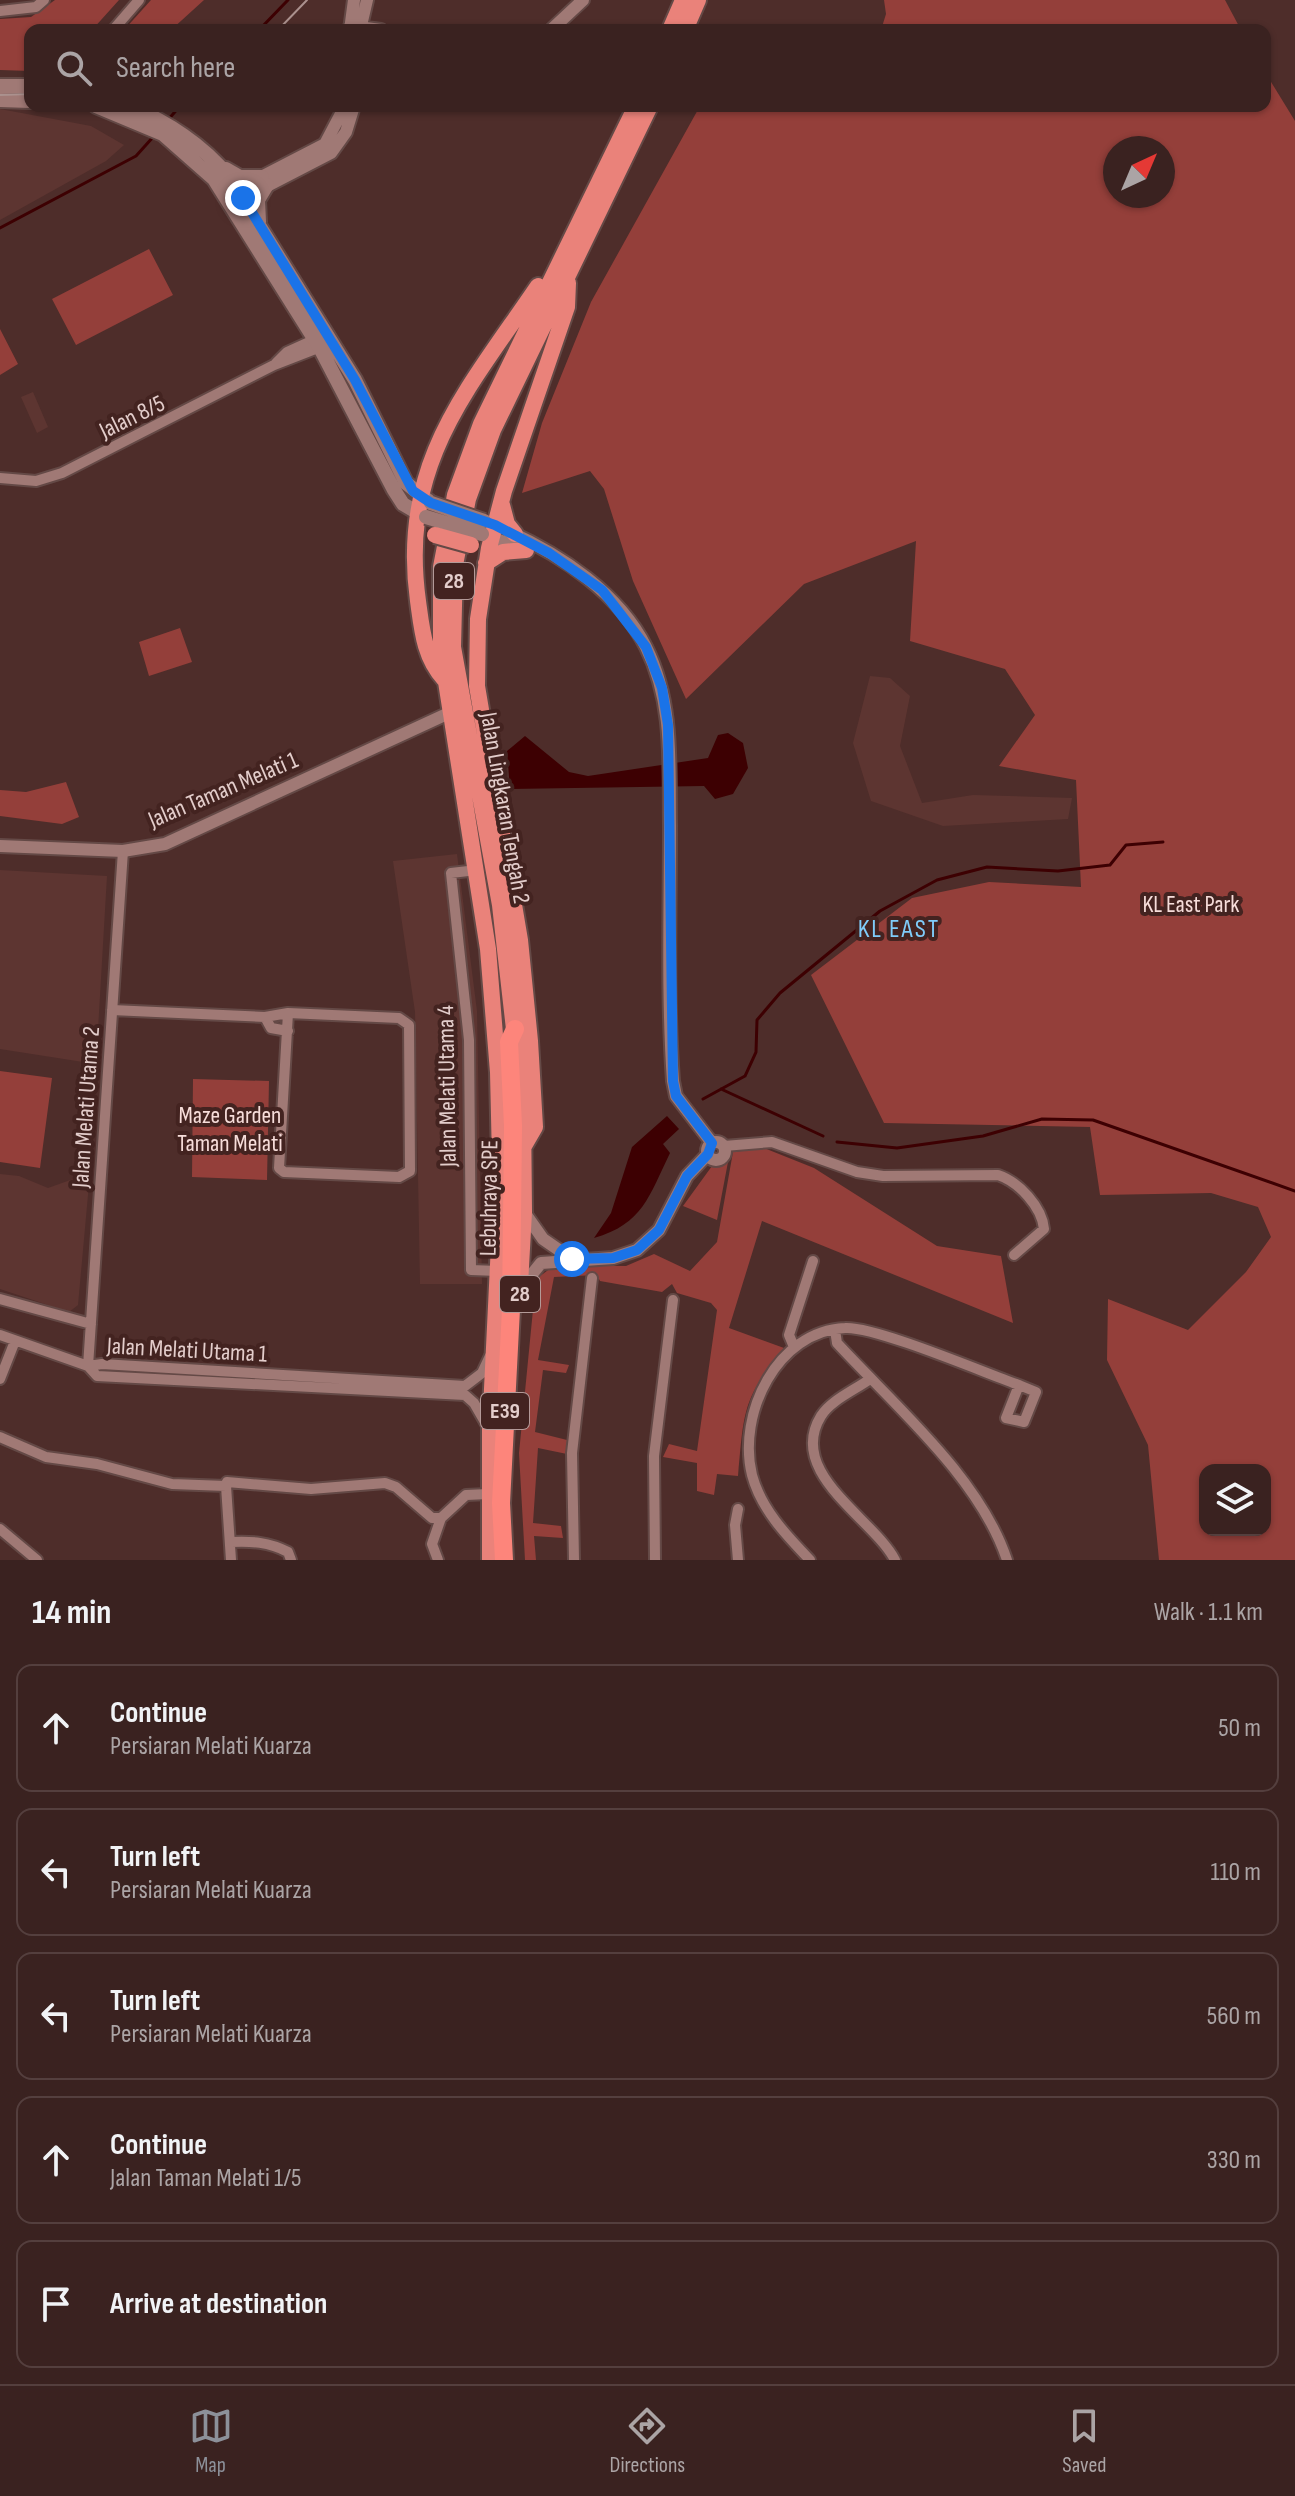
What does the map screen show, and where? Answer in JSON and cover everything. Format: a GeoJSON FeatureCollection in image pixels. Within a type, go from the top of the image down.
{"type":"FeatureCollection","features":[{"type":"Feature","properties":{"kind":"highway"},"geometry":{"type":"LineString","coordinates":[[673,24],[683,0]]}},
{"type":"Feature","properties":{"kind":"highway"},"geometry":{"type":"LineString","coordinates":[[688,24],[698,0]]}},
{"type":"Feature","properties":{"kind":"highway","name":"Jalan Lingkaran Tengah 2"},"geometry":{"type":"LineString","coordinates":[[490,1560],[488,1494],[494,1346],[505,1267],[496,1028],[477,870],[444,679],[439,592],[455,495],[481,424],[633,112]]}},
{"type":"Feature","properties":{"kind":"highway","name":"Jalan Lingkaran Tengah 2"},"geometry":{"type":"LineString","coordinates":[[513,1560],[509,1498],[524,1212],[524,1146],[515,1029],[500,905],[457,678],[453,591],[458,534],[478,466],[647,112]]}},
{"type":"Feature","properties":{"kind":"highway"},"geometry":{"type":"LineString","coordinates":[[444,679],[430,664],[422,630],[418,516],[425,473],[453,411],[571,239]]}},
{"type":"Feature","properties":{"kind":"highway"},"geometry":{"type":"LineString","coordinates":[[524,1146],[535,1127],[520,940],[477,686],[478,619],[485,567],[478,551],[504,491],[567,307],[568,277]]}},
{"type":"Feature","properties":{"kind":"highway"},"geometry":{"type":"LineString","coordinates":[[504,491],[502,511],[515,534]]}},
{"type":"Feature","properties":{"kind":"highway"},"geometry":{"type":"LineString","coordinates":[[418,516],[435,535],[485,532]]}},
{"type":"Feature","properties":{"kind":"highway"},"geometry":{"type":"LineString","coordinates":[[485,567],[503,552],[526,550]]}},
{"type":"Feature","properties":{"kind":"highway","name":"Lebuhraya SPE"},"geometry":{"type":"LineString","coordinates":[[504,1560],[501,1503],[505,1267],[513,1126],[509,1042],[515,1029]]}},
{"type":"Feature","properties":{"kind":"main road"},"geometry":{"type":"LineString","coordinates":[[0,86],[24,86]]}},
{"type":"Feature","properties":{"kind":"main road"},"geometry":{"type":"LineString","coordinates":[[0,100],[24,101]]}},
{"type":"Feature","properties":{"kind":"main road"},"geometry":{"type":"LineString","coordinates":[[116,112],[161,126],[234,197],[259,225],[323,341]]}},
{"type":"Feature","properties":{"kind":"main road"},"geometry":{"type":"LineString","coordinates":[[139,112],[240,177],[265,181],[258,200],[259,225]]}},
{"type":"Feature","properties":{"kind":"main road"},"geometry":{"type":"LineString","coordinates":[[219,165],[234,197],[323,341],[355,380],[406,483],[418,516],[485,532]]}},
{"type":"Feature","properties":{"kind":"street"},"geometry":{"type":"LineString","coordinates":[[0,11],[36,7],[44,0]]}},
{"type":"Feature","properties":{"kind":"street"},"geometry":{"type":"LineString","coordinates":[[118,24],[139,0]]}},
{"type":"Feature","properties":{"kind":"street"},"geometry":{"type":"LineString","coordinates":[[354,0],[355,24]]}},
{"type":"Feature","properties":{"kind":"street"},"geometry":{"type":"LineString","coordinates":[[357,24],[367,0]]}},
{"type":"Feature","properties":{"kind":"street"},"geometry":{"type":"LineString","coordinates":[[557,24],[583,0]]}},
{"type":"Feature","properties":{"kind":"street"},"geometry":{"type":"LineString","coordinates":[[265,181],[325,144],[342,112]]}},
{"type":"Feature","properties":{"kind":"street"},"geometry":{"type":"LineString","coordinates":[[234,197],[331,153],[346,132],[352,112]]}},
{"type":"Feature","properties":{"kind":"street","name":"Jalan 8/5"},"geometry":{"type":"LineString","coordinates":[[0,478],[36,481],[62,473],[274,365],[287,352],[323,341]]}},
{"type":"Feature","properties":{"kind":"street"},"geometry":{"type":"LineString","coordinates":[[485,532],[515,534],[564,562],[602,590],[646,647],[662,688],[669,756],[673,1081],[676,1096],[714,1148]]}},
{"type":"Feature","properties":{"kind":"street"},"geometry":{"type":"LineString","coordinates":[[485,532],[564,562]]}},
{"type":"Feature","properties":{"kind":"street","name":"Jalan Taman Melati 1"},"geometry":{"type":"LineString","coordinates":[[0,846],[123,851],[165,844],[449,713]]}},
{"type":"Feature","properties":{"kind":"street","name":"Jalan Melati Utama 2"},"geometry":{"type":"LineString","coordinates":[[88,1366],[123,851]]}},
{"type":"Feature","properties":{"kind":"street","name":"Jalan Melati Utama 4"},"geometry":{"type":"LineString","coordinates":[[477,870],[451,873],[469,1040],[471,1270],[505,1267]]}},
{"type":"Feature","properties":{"kind":"street"},"geometry":{"type":"LineString","coordinates":[[112,1010],[265,1017],[288,1013],[399,1018],[409,1025],[410,1171],[399,1177],[284,1172],[279,1168],[288,1013]]}},
{"type":"Feature","properties":{"kind":"street"},"geometry":{"type":"LineString","coordinates":[[265,1017],[271,1028],[288,1031]]}},
{"type":"Feature","properties":{"kind":"street"},"geometry":{"type":"LineString","coordinates":[[520,1290],[541,1263],[613,1258],[637,1250],[659,1230],[687,1176],[714,1148],[772,1142],[857,1172],[883,1176],[998,1175],[1009,1179],[1043,1215],[1044,1229],[1014,1255]]}},
{"type":"Feature","properties":{"kind":"street"},"geometry":{"type":"LineString","coordinates":[[524,1212],[555,1251],[572,1259]]}},
{"type":"Feature","properties":{"kind":"street"},"geometry":{"type":"LineString","coordinates":[[794,1347],[789,1335],[813,1261]]}},
{"type":"Feature","properties":{"kind":"street"},"geometry":{"type":"LineString","coordinates":[[574,1560],[572,1453],[592,1278]]}},
{"type":"Feature","properties":{"kind":"street"},"geometry":{"type":"LineString","coordinates":[[0,1299],[91,1324]]}},
{"type":"Feature","properties":{"kind":"street"},"geometry":{"type":"LineString","coordinates":[[655,1560],[654,1456],[673,1300]]}},
{"type":"Feature","properties":{"kind":"street"},"geometry":{"type":"LineString","coordinates":[[835,1330],[837,1343],[975,1496],[1000,1540],[1007,1560]]}},
{"type":"Feature","properties":{"kind":"street"},"geometry":{"type":"LineString","coordinates":[[810,1560],[773,1518],[752,1475],[750,1455],[750,1430],[763,1389],[771,1373],[794,1347],[835,1330],[862,1330],[1019,1385]]}},
{"type":"Feature","properties":{"kind":"street"},"geometry":{"type":"LineString","coordinates":[[0,1335],[88,1366]]}},
{"type":"Feature","properties":{"kind":"street"},"geometry":{"type":"LineString","coordinates":[[0,1379],[15,1341]]}},
{"type":"Feature","properties":{"kind":"street","name":"Jalan Melati Utama 1"},"geometry":{"type":"LineString","coordinates":[[88,1366],[102,1364],[465,1386],[482,1373],[494,1346]]}},
{"type":"Feature","properties":{"kind":"street","name":"Jalan Melati Utama 1"},"geometry":{"type":"LineString","coordinates":[[88,1366],[97,1376],[465,1395],[474,1403],[490,1430]]}},
{"type":"Feature","properties":{"kind":"street"},"geometry":{"type":"LineString","coordinates":[[870,1379],[830,1406],[820,1417],[815,1449],[818,1468],[828,1484],[895,1560]]}},
{"type":"Feature","properties":{"kind":"street"},"geometry":{"type":"LineString","coordinates":[[0,1437],[46,1457],[97,1464],[172,1484],[226,1486]]}},
{"type":"Feature","properties":{"kind":"street"},"geometry":{"type":"LineString","coordinates":[[231,1560],[226,1520],[227,1482],[311,1489],[385,1483],[396,1487],[432,1518],[441,1518]]}},
{"type":"Feature","properties":{"kind":"street"},"geometry":{"type":"LineString","coordinates":[[438,1560],[432,1544],[441,1518],[466,1495],[488,1494]]}},
{"type":"Feature","properties":{"kind":"street"},"geometry":{"type":"LineString","coordinates":[[738,1509],[735,1525],[738,1560]]}},
{"type":"Feature","properties":{"kind":"street"},"geometry":{"type":"LineString","coordinates":[[0,1529],[37,1560]]}},
{"type":"Feature","properties":{"kind":"street"},"geometry":{"type":"LineString","coordinates":[[231,1542],[255,1541],[271,1545],[288,1552],[291,1560]]}},
{"type":"Feature","properties":{"kind":"shaded area"},"geometry":{"type":"Polygon","coordinates":[[[0,109],[91,126],[124,145],[106,161],[0,220],[0,109]]]}},
{"type":"Feature","properties":{"kind":"shaded area"},"geometry":{"type":"Polygon","coordinates":[[[33,392],[48,427],[37,433],[21,397],[33,392]]]}},
{"type":"Feature","properties":{"kind":"shaded area"},"geometry":{"type":"Polygon","coordinates":[[[870,676],[890,678],[910,696],[900,746],[922,803],[973,795],[1072,798],[1068,819],[943,826],[871,801],[853,743],[870,676]]]}},
{"type":"Feature","properties":{"kind":"shaded area"},"geometry":{"type":"Polygon","coordinates":[[[728,733],[743,743],[748,768],[733,794],[715,799],[704,786],[510,789],[507,751],[525,736],[569,772],[588,776],[708,758],[718,735],[728,733]]]}},
{"type":"Feature","properties":{"kind":"shaded area"},"geometry":{"type":"Polygon","coordinates":[[[457,854],[477,1011],[482,1284],[420,1284],[415,1012],[393,861],[457,854]]]}},
{"type":"Feature","properties":{"kind":"shaded area"},"geometry":{"type":"Polygon","coordinates":[[[0,870],[107,876],[96,1064],[0,1049],[0,870]]]}},
{"type":"Feature","properties":{"kind":"shaded area"},"geometry":{"type":"Polygon","coordinates":[[[667,1116],[679,1129],[663,1144],[670,1153],[650,1195],[624,1225],[594,1238],[611,1213],[632,1147],[667,1116]]]}},
{"type":"Feature","properties":{"kind":"shaded area"},"geometry":{"type":"Polygon","coordinates":[[[90,1173],[78,1305],[69,1312],[0,1289],[0,1174],[19,1176],[48,1188],[90,1173]]]}},
{"type":"Feature","properties":{"kind":"green space"},"geometry":{"type":"Polygon","coordinates":[[[55,0],[119,0],[97,24],[24,24],[24,71],[0,70],[0,19],[31,17],[55,0]]]}},
{"type":"Feature","properties":{"kind":"green space"},"geometry":{"type":"Polygon","coordinates":[[[151,0],[204,0],[178,24],[129,24],[151,0]]]}},
{"type":"Feature","properties":{"kind":"green space"},"geometry":{"type":"Polygon","coordinates":[[[884,0],[1225,0],[1238,24],[883,24],[886,14],[884,0]]]}},
{"type":"Feature","properties":{"kind":"green space","name":"KL East Park"},"geometry":{"type":"Polygon","coordinates":[[[1271,82],[1295,121],[1295,1560],[1159,1560],[1148,1445],[1107,1360],[1108,1299],[1188,1330],[1246,1272],[1271,1237],[1258,1207],[1211,1193],[1100,1195],[1090,1127],[884,1123],[811,975],[912,898],[989,882],[1081,887],[1076,780],[999,766],[1035,715],[1005,669],[910,641],[916,541],[804,584],[686,699],[633,581],[604,489],[590,471],[522,493],[542,423],[591,302],[697,112],[1271,112],[1271,82]]]}},
{"type":"Feature","properties":{"kind":"green space"},"geometry":{"type":"Polygon","coordinates":[[[149,249],[173,295],[76,345],[52,299],[149,249]]]}},
{"type":"Feature","properties":{"kind":"green space"},"geometry":{"type":"Polygon","coordinates":[[[0,329],[18,364],[0,375],[0,329]]]}},
{"type":"Feature","properties":{"kind":"green space"},"geometry":{"type":"Polygon","coordinates":[[[180,628],[192,662],[149,676],[139,642],[180,628]]]}},
{"type":"Feature","properties":{"kind":"green space"},"geometry":{"type":"Polygon","coordinates":[[[66,782],[79,817],[62,824],[0,816],[0,790],[26,792],[66,782]]]}},
{"type":"Feature","properties":{"kind":"green space"},"geometry":{"type":"Polygon","coordinates":[[[0,1071],[52,1078],[40,1168],[0,1162],[0,1071]]]}},
{"type":"Feature","properties":{"kind":"green space","name":"Maze Garden Taman Melati"},"geometry":{"type":"Polygon","coordinates":[[[193,1079],[269,1081],[267,1180],[192,1177],[193,1079]]]}},
{"type":"Feature","properties":{"kind":"green space"},"geometry":{"type":"Polygon","coordinates":[[[764,1148],[814,1168],[937,1246],[1001,1256],[1013,1323],[762,1221],[729,1328],[784,1348],[760,1381],[748,1407],[738,1476],[717,1474],[714,1495],[697,1491],[697,1463],[663,1457],[669,1444],[697,1451],[717,1310],[711,1303],[677,1293],[672,1284],[662,1292],[600,1281],[597,1275],[554,1277],[538,1360],[569,1365],[566,1373],[543,1370],[535,1432],[567,1440],[567,1454],[538,1448],[533,1523],[561,1526],[563,1538],[534,1536],[536,1560],[525,1560],[519,1453],[536,1279],[555,1265],[626,1266],[654,1254],[690,1271],[717,1242],[733,1152],[764,1148]]]}},
{"type":"Feature","properties":{"kind":"green space"},"geometry":{"type":"Polygon","coordinates":[[[728,1162],[717,1220],[683,1206],[712,1166],[728,1162]]]}},
{"type":"Feature","properties":{"kind":"waterway"},"geometry":{"type":"LineString","coordinates":[[265,24],[288,0]]}},
{"type":"Feature","properties":{"kind":"waterway"},"geometry":{"type":"LineString","coordinates":[[167,121],[175,112]]}},
{"type":"Feature","properties":{"kind":"waterway"},"geometry":{"type":"LineString","coordinates":[[0,228],[136,156],[154,136]]}},
{"type":"Feature","properties":{"kind":"waterway"},"geometry":{"type":"LineString","coordinates":[[703,1099],[745,1076],[756,1052],[757,1020],[780,993],[880,911],[937,880],[987,867],[1058,871],[1110,865],[1126,845],[1163,842]]}},
{"type":"Feature","properties":{"kind":"waterway"},"geometry":{"type":"LineString","coordinates":[[721,1089],[823,1136]]}},
{"type":"Feature","properties":{"kind":"waterway"},"geometry":{"type":"LineString","coordinates":[[837,1142],[897,1148],[983,1136],[1042,1119],[1093,1120],[1295,1191]]}},
{"type":"Feature","properties":{"kind":"tram line"},"geometry":{"type":"LineString","coordinates":[[284,24],[307,0]]}},
{"type":"Feature","properties":{"kind":"tram line"},"geometry":{"type":"LineString","coordinates":[[0,95],[24,94]]}},
{"type":"Feature","properties":{"kind":"district","name":"KL EAST"},"geometry":{"type":"Point","coordinates":[899,929]}},
{"type":"Feature","properties":{"kind":"route"},"geometry":{"type":"LineString","coordinates":[[243,198],[355,380],[406,483],[431,503],[515,534],[586,577],[602,590],[638,633],[662,688],[669,756],[673,1081],[676,1096],[712,1143],[707,1148],[708,1154],[687,1176],[659,1230],[637,1250],[613,1258],[572,1259]]}}]}
